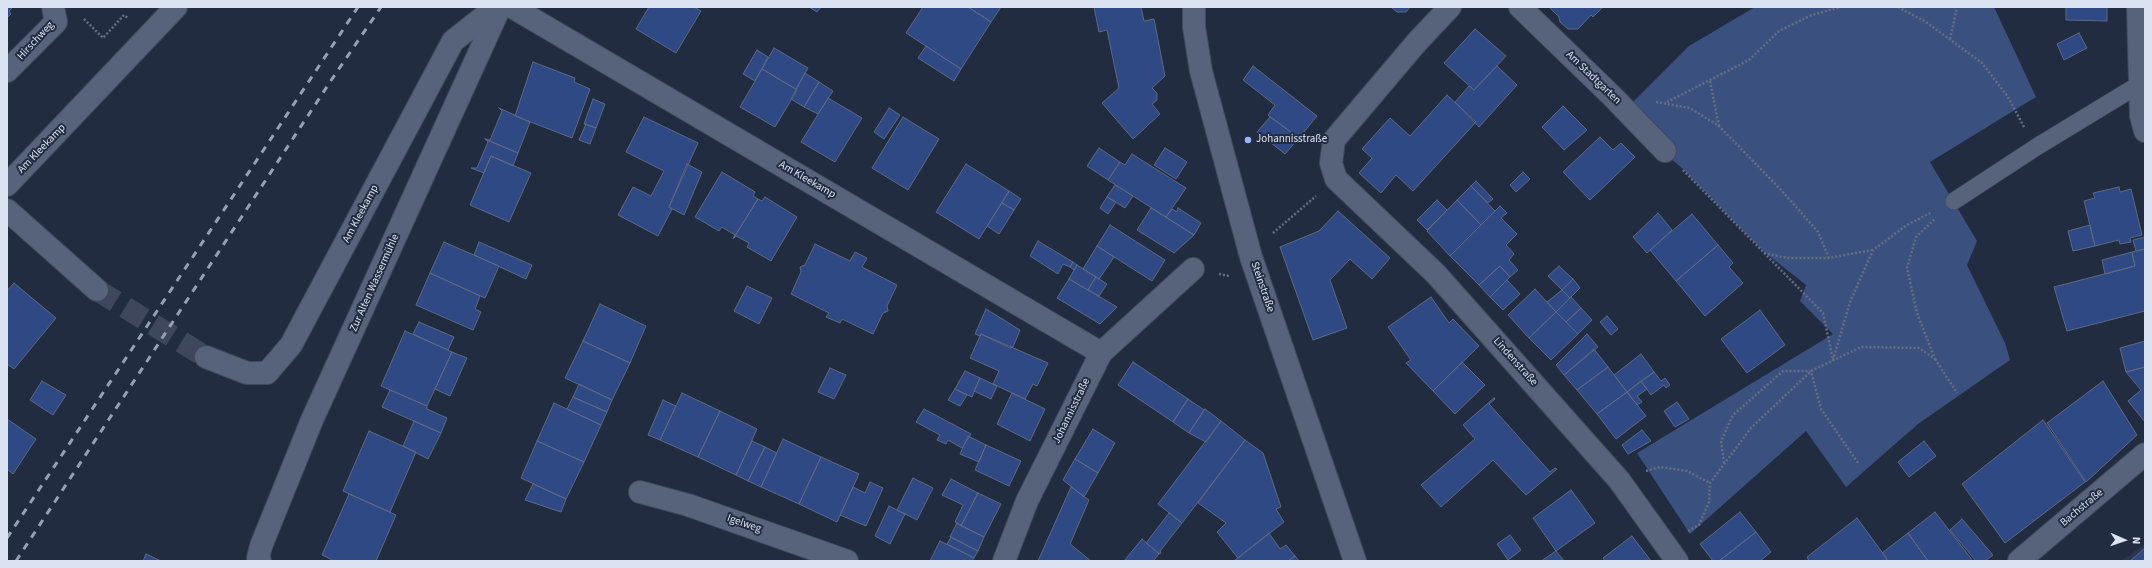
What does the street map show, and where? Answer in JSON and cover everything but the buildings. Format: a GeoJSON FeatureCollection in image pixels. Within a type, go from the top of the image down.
{"type":"FeatureCollection","features":[{"type":"Feature","properties":{"kind":"street","name":"Hirschweg"},"geometry":{"type":"LineString","coordinates":[[7,71],[56,22],[53,7]]}},
{"type":"Feature","properties":{"kind":"street","name":"Am Kleekamp"},"geometry":{"type":"LineString","coordinates":[[7,185],[176,7]]}},
{"type":"Feature","properties":{"kind":"street","name":"Am Kleekamp"},"geometry":{"type":"LineString","coordinates":[[206,357],[247,373],[267,374],[291,345],[453,41],[496,7]]}},
{"type":"Feature","properties":{"kind":"street","name":"Zur Alten Wassermühle"},"geometry":{"type":"LineString","coordinates":[[260,561],[258,558],[261,546],[312,420],[500,7]]}},
{"type":"Feature","properties":{"kind":"street","name":"Am Kleekamp"},"geometry":{"type":"LineString","coordinates":[[512,7],[1101,353]]}},
{"type":"Feature","properties":{"kind":"street","name":"Steinstraße"},"geometry":{"type":"LineString","coordinates":[[1194,7],[1194,27],[1202,71],[1251,257],[1355,561]]}},
{"type":"Feature","properties":{"kind":"street"},"geometry":{"type":"LineString","coordinates":[[1336,179],[1331,163],[1334,140],[1417,42],[1450,7]]}},
{"type":"Feature","properties":{"kind":"street","name":"Am Stadtgarten"},"geometry":{"type":"LineString","coordinates":[[1520,7],[1613,97],[1665,151]]}},
{"type":"Feature","properties":{"kind":"street"},"geometry":{"type":"LineString","coordinates":[[2138,7],[2141,116],[2145,131]]}},
{"type":"Feature","properties":{"kind":"street","name":"Lindenstraße"},"geometry":{"type":"LineString","coordinates":[[1336,179],[1436,274],[1619,480],[1671,553]]}},
{"type":"Feature","properties":{"kind":"street"},"geometry":{"type":"LineString","coordinates":[[7,210],[97,290]]}},
{"type":"Feature","properties":{"kind":"street","name":"Johannisstraße"},"geometry":{"type":"LineString","coordinates":[[1004,561],[1027,501],[1101,353],[1193,269]]}},
{"type":"Feature","properties":{"kind":"street","name":"Bachstraße"},"geometry":{"type":"LineString","coordinates":[[2019,561],[2145,454]]}},
{"type":"Feature","properties":{"kind":"street","name":"Igelweg"},"geometry":{"type":"LineString","coordinates":[[640,492],[688,505],[847,561]]}},
{"type":"Feature","properties":{"kind":"lane"},"geometry":{"type":"LineString","coordinates":[[1954,201],[2140,84]]}},
{"type":"Feature","properties":{"kind":"path"},"geometry":{"type":"LineString","coordinates":[[1666,103],[1749,60],[1779,31],[1812,15],[1841,7]]}},
{"type":"Feature","properties":{"kind":"path"},"geometry":{"type":"LineString","coordinates":[[1898,7],[1926,22],[1982,63],[2008,97],[2037,148]]}},
{"type":"Feature","properties":{"kind":"path"},"geometry":{"type":"LineString","coordinates":[[1950,39],[1957,7]]}},
{"type":"Feature","properties":{"kind":"path"},"geometry":{"type":"LineString","coordinates":[[83,17],[103,38],[124,15],[148,37]]}},
{"type":"Feature","properties":{"kind":"path"},"geometry":{"type":"LineString","coordinates":[[1710,81],[1720,126]]}},
{"type":"Feature","properties":{"kind":"path"},"geometry":{"type":"LineString","coordinates":[[1613,97],[1666,103],[1690,108],[1720,126],[1782,191],[1818,232],[1829,258]]}},
{"type":"Feature","properties":{"kind":"path"},"geometry":{"type":"LineString","coordinates":[[1665,151],[1823,313],[1833,360]]}},
{"type":"Feature","properties":{"kind":"path"},"geometry":{"type":"LineString","coordinates":[[1270,236],[1336,179]]}},
{"type":"Feature","properties":{"kind":"path"},"geometry":{"type":"LineString","coordinates":[[1764,253],[1787,258],[1829,258],[1873,250],[1907,225],[1954,201]]}},
{"type":"Feature","properties":{"kind":"path"},"geometry":{"type":"LineString","coordinates":[[1954,201],[1916,237],[1907,268],[1917,313],[1935,359],[1957,393]]}},
{"type":"Feature","properties":{"kind":"path"},"geometry":{"type":"LineString","coordinates":[[1833,360],[1850,302],[1873,250]]}},
{"type":"Feature","properties":{"kind":"path"},"geometry":{"type":"LineString","coordinates":[[1671,553],[1699,525],[1709,502],[1710,483],[1724,463],[1751,428],[1811,371],[1861,347],[1920,348],[1935,359]]}},
{"type":"Feature","properties":{"kind":"path"},"geometry":{"type":"LineString","coordinates":[[1724,463],[1721,441],[1733,414],[1783,371],[1811,371]]}},
{"type":"Feature","properties":{"kind":"path"},"geometry":{"type":"LineString","coordinates":[[1811,371],[1821,409],[1858,463]]}},
{"type":"Feature","properties":{"kind":"path"},"geometry":{"type":"LineString","coordinates":[[1619,480],[1660,467],[1687,471],[1710,483]]}},
{"type":"Feature","properties":{"kind":"shaded area"},"geometry":{"type":"Polygon","coordinates":[[[1755,7],[1994,7],[2036,97],[1930,162],[1977,241],[1967,265],[2005,343],[2010,360],[1918,424],[1846,487],[1806,431],[1690,534],[1637,453],[1833,334],[1800,301],[1806,285],[1763,251],[1682,168],[1619,116],[1689,46],[1755,7]]]}},
{"type":"Feature","properties":{"kind":"shaded area"},"geometry":{"type":"Polygon","coordinates":[[[2145,544],[2145,561],[2121,561],[2145,544]]]}},
{"type":"Feature","properties":{"kind":"tunnel"},"geometry":{"type":"LineString","coordinates":[[97,290],[206,357]]}},
{"type":"Feature","properties":{"kind":"railway"},"geometry":{"type":"LineString","coordinates":[[7,538],[358,7]]}},
{"type":"Feature","properties":{"kind":"railway"},"geometry":{"type":"LineString","coordinates":[[16,561],[332,79],[381,7]]}},
{"type":"Feature","properties":{"kind":"place","name":"Johannisstraße"},"geometry":{"type":"Point","coordinates":[1248,140]}}]}
